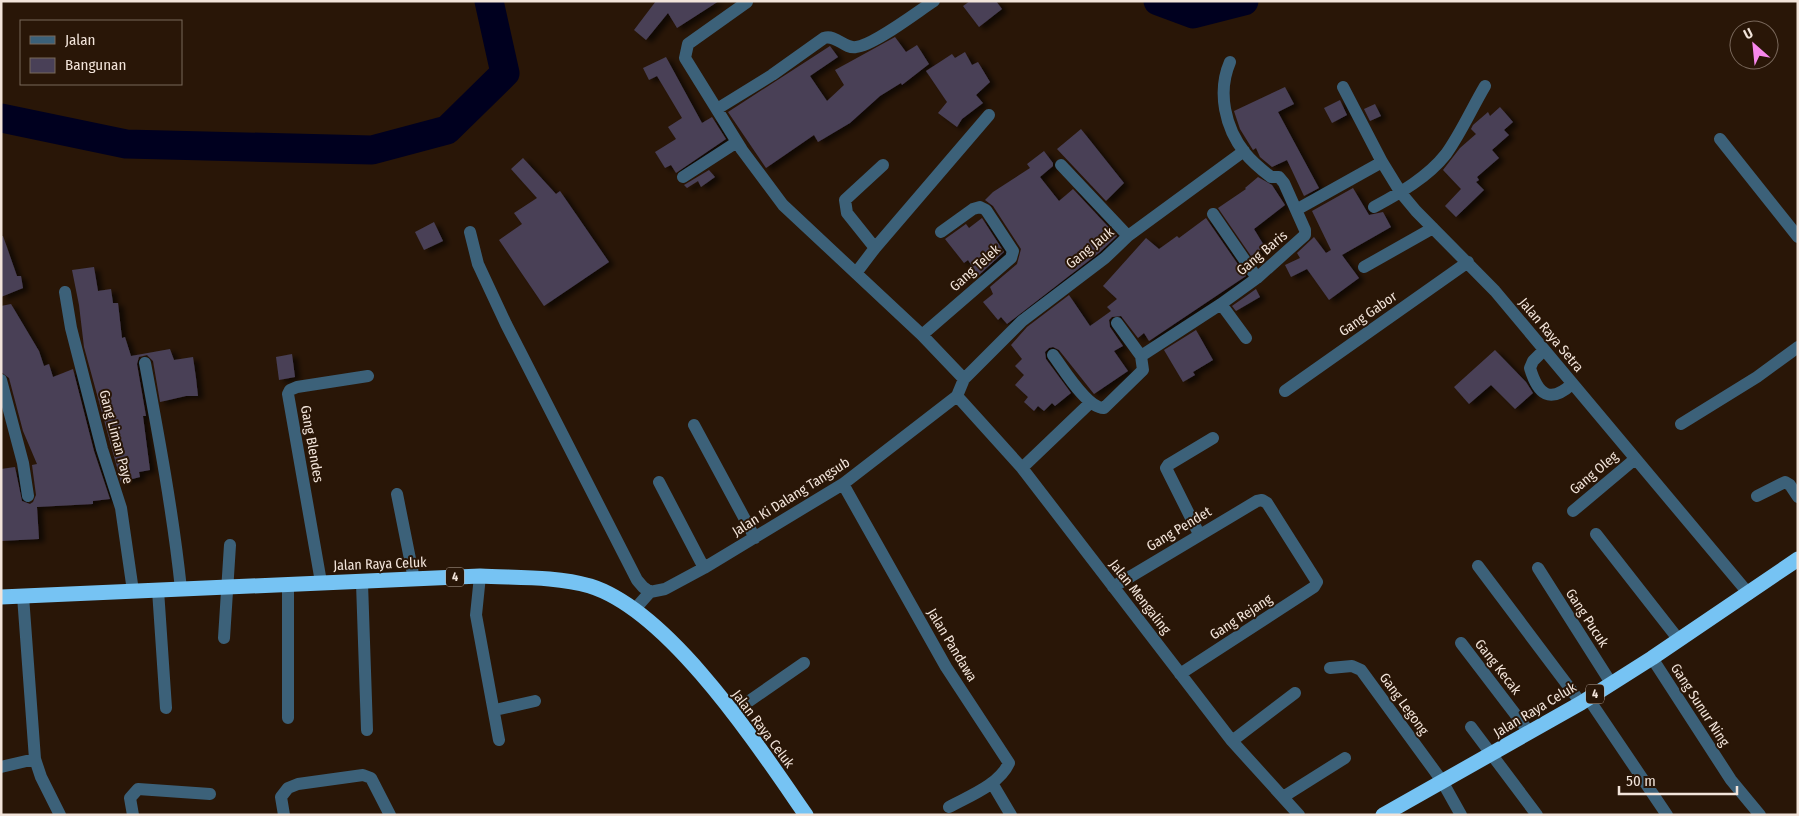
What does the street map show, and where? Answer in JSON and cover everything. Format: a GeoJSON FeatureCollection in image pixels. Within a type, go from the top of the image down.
{"type":"FeatureCollection","features":[{"type":"Feature","properties":{"kind":"highway","name":"Jalan Raya Celuk"},"geometry":{"type":"LineString","coordinates":[[1389,813],[1584,700],[1652,658],[1798,559]]}},
{"type":"Feature","properties":{"kind":"highway","name":"Jalan Raya Celuk"},"geometry":{"type":"LineString","coordinates":[[1,597],[321,582],[362,583],[480,576],[552,579],[588,586],[610,594],[635,609],[684,655],[732,713],[806,815]]}},
{"type":"Feature","properties":{"kind":"street"},"geometry":{"type":"LineString","coordinates":[[717,109],[772,75],[824,38],[831,37],[850,47],[867,44],[934,1]]}},
{"type":"Feature","properties":{"kind":"street"},"geometry":{"type":"LineString","coordinates":[[746,2],[693,40],[685,52],[685,58],[737,142],[784,205],[922,335],[964,378],[957,396]]}},
{"type":"Feature","properties":{"kind":"street","name":"Gang Baris"},"geometry":{"type":"LineString","coordinates":[[1141,356],[1257,278],[1305,235],[1305,230],[1279,177],[1271,177],[1244,151],[1225,110],[1223,86],[1230,62]]}},
{"type":"Feature","properties":{"kind":"street"},"geometry":{"type":"LineString","coordinates":[[1374,207],[1401,193],[1430,170],[1446,154],[1485,86]]}},
{"type":"Feature","properties":{"kind":"street","name":"Jalan Raya Setra"},"geometry":{"type":"LineString","coordinates":[[1343,87],[1382,162],[1401,193],[1495,291],[1748,594]]}},
{"type":"Feature","properties":{"kind":"street"},"geometry":{"type":"LineString","coordinates":[[856,273],[875,248],[989,115]]}},
{"type":"Feature","properties":{"kind":"street"},"geometry":{"type":"LineString","coordinates":[[1720,139],[1798,237]]}},
{"type":"Feature","properties":{"kind":"street"},"geometry":{"type":"LineString","coordinates":[[683,177],[737,142]]}},
{"type":"Feature","properties":{"kind":"street","name":"Gang Jauk"},"geometry":{"type":"LineString","coordinates":[[964,378],[1022,321],[1104,258],[1128,236],[1244,151]]}},
{"type":"Feature","properties":{"kind":"street"},"geometry":{"type":"LineString","coordinates":[[1296,210],[1382,162]]}},
{"type":"Feature","properties":{"kind":"street"},"geometry":{"type":"LineString","coordinates":[[875,248],[847,213],[845,200],[883,165]]}},
{"type":"Feature","properties":{"kind":"street"},"geometry":{"type":"LineString","coordinates":[[1060,165],[1128,236]]}},
{"type":"Feature","properties":{"kind":"street","name":"Gang Telek"},"geometry":{"type":"LineString","coordinates":[[922,335],[1011,258],[1013,252],[986,210],[980,207],[973,209],[941,232]]}},
{"type":"Feature","properties":{"kind":"street"},"geometry":{"type":"LineString","coordinates":[[1213,214],[1257,278]]}},
{"type":"Feature","properties":{"kind":"street"},"geometry":{"type":"LineString","coordinates":[[1364,267],[1433,228]]}},
{"type":"Feature","properties":{"kind":"street"},"geometry":{"type":"LineString","coordinates":[[470,232],[478,264],[506,324],[637,580],[650,592],[635,609]]}},
{"type":"Feature","properties":{"kind":"street","name":"Gang Gabor"},"geometry":{"type":"LineString","coordinates":[[1285,391],[1468,262]]}},
{"type":"Feature","properties":{"kind":"street","name":"Gang Liman Paye"},"geometry":{"type":"LineString","coordinates":[[64,292],[71,328],[102,449],[121,508],[132,591]]}},
{"type":"Feature","properties":{"kind":"street"},"geometry":{"type":"LineString","coordinates":[[1221,304],[1246,338]]}},
{"type":"Feature","properties":{"kind":"street"},"geometry":{"type":"LineString","coordinates":[[1053,354],[1090,403],[1099,408],[1107,406],[1142,373],[1143,365],[1141,356],[1117,324]]}},
{"type":"Feature","properties":{"kind":"street"},"geometry":{"type":"LineString","coordinates":[[1681,424],[1757,376],[1798,347]]}},
{"type":"Feature","properties":{"kind":"street"},"geometry":{"type":"LineString","coordinates":[[1544,350],[1530,368],[1533,377],[1542,389],[1547,395],[1553,397],[1561,394],[1572,384]]}},
{"type":"Feature","properties":{"kind":"street"},"geometry":{"type":"LineString","coordinates":[[144,363],[168,483],[182,589]]}},
{"type":"Feature","properties":{"kind":"street","name":"Gang Blendes"},"geometry":{"type":"LineString","coordinates":[[321,582],[288,394],[290,390],[297,387],[368,376]]}},
{"type":"Feature","properties":{"kind":"street"},"geometry":{"type":"LineString","coordinates":[[1,380],[23,463],[28,496]]}},
{"type":"Feature","properties":{"kind":"street","name":"Jalan Ki Dalang Tangsub"},"geometry":{"type":"LineString","coordinates":[[650,592],[665,589],[704,568],[843,484],[957,396]]}},
{"type":"Feature","properties":{"kind":"street","name":"Jalan Mengaling"},"geometry":{"type":"LineString","coordinates":[[957,396],[1022,468],[1232,741],[1299,815]]}},
{"type":"Feature","properties":{"kind":"street"},"geometry":{"type":"LineString","coordinates":[[1022,468],[1090,403]]}},
{"type":"Feature","properties":{"kind":"street"},"geometry":{"type":"LineString","coordinates":[[694,425],[756,538]]}},
{"type":"Feature","properties":{"kind":"street"},"geometry":{"type":"LineString","coordinates":[[1199,534],[1166,468],[1168,464],[1213,438]]}},
{"type":"Feature","properties":{"kind":"street","name":"Gang Oleg"},"geometry":{"type":"LineString","coordinates":[[1573,511],[1635,459]]}},
{"type":"Feature","properties":{"kind":"street"},"geometry":{"type":"LineString","coordinates":[[660,482],[704,568]]}},
{"type":"Feature","properties":{"kind":"street"},"geometry":{"type":"LineString","coordinates":[[1757,496],[1785,482],[1790,485],[1798,497]]}},
{"type":"Feature","properties":{"kind":"street","name":"Jalan Pandawa"},"geometry":{"type":"LineString","coordinates":[[843,484],[946,667],[1008,761],[1005,771],[992,783]]}},
{"type":"Feature","properties":{"kind":"street"},"geometry":{"type":"LineString","coordinates":[[397,494],[414,579]]}},
{"type":"Feature","properties":{"kind":"street","name":"Gang Pendet"},"geometry":{"type":"LineString","coordinates":[[1113,587],[1199,534],[1262,500],[1267,503],[1316,582]]}},
{"type":"Feature","properties":{"kind":"street"},"geometry":{"type":"LineString","coordinates":[[1596,534],[1679,640]]}},
{"type":"Feature","properties":{"kind":"street"},"geometry":{"type":"LineString","coordinates":[[224,638],[230,544]]}},
{"type":"Feature","properties":{"kind":"street"},"geometry":{"type":"LineString","coordinates":[[1478,566],[1584,700],[1667,815]]}},
{"type":"Feature","properties":{"kind":"street","name":"Gang Pucuk"},"geometry":{"type":"LineString","coordinates":[[1538,568],[1611,683]]}},
{"type":"Feature","properties":{"kind":"street"},"geometry":{"type":"LineString","coordinates":[[480,576],[476,616],[495,710],[499,740]]}},
{"type":"Feature","properties":{"kind":"street","name":"Gang Rejang"},"geometry":{"type":"LineString","coordinates":[[1180,674],[1314,587],[1316,582]]}},
{"type":"Feature","properties":{"kind":"street"},"geometry":{"type":"LineString","coordinates":[[362,583],[367,730]]}},
{"type":"Feature","properties":{"kind":"street"},"geometry":{"type":"LineString","coordinates":[[288,584],[288,718]]}},
{"type":"Feature","properties":{"kind":"street"},"geometry":{"type":"LineString","coordinates":[[158,590],[166,708]]}},
{"type":"Feature","properties":{"kind":"street"},"geometry":{"type":"LineString","coordinates":[[23,596],[35,759],[41,777],[60,815]]}},
{"type":"Feature","properties":{"kind":"street","name":"Gang Kecak"},"geometry":{"type":"LineString","coordinates":[[1461,644],[1529,732]]}},
{"type":"Feature","properties":{"kind":"street","name":"Gang Sunur Ning"},"geometry":{"type":"LineString","coordinates":[[1652,658],[1731,780],[1760,815]]}},
{"type":"Feature","properties":{"kind":"street"},"geometry":{"type":"LineString","coordinates":[[732,713],[804,663]]}},
{"type":"Feature","properties":{"kind":"street","name":"Gang Legong"},"geometry":{"type":"LineString","coordinates":[[1330,668],[1352,666],[1361,670],[1442,782]]}},
{"type":"Feature","properties":{"kind":"street"},"geometry":{"type":"LineString","coordinates":[[1232,741],[1295,694]]}},
{"type":"Feature","properties":{"kind":"street"},"geometry":{"type":"LineString","coordinates":[[495,710],[535,701]]}},
{"type":"Feature","properties":{"kind":"street"},"geometry":{"type":"LineString","coordinates":[[1471,727],[1537,815]]}},
{"type":"Feature","properties":{"kind":"street"},"geometry":{"type":"LineString","coordinates":[[1283,798],[1345,758]]}},
{"type":"Feature","properties":{"kind":"street"},"geometry":{"type":"LineString","coordinates":[[1,767],[35,759]]}},
{"type":"Feature","properties":{"kind":"street"},"geometry":{"type":"LineString","coordinates":[[284,815],[281,797],[288,788],[298,784],[363,776],[371,778],[390,815]]}},
{"type":"Feature","properties":{"kind":"street"},"geometry":{"type":"LineString","coordinates":[[1442,782],[1462,815]]}},
{"type":"Feature","properties":{"kind":"street"},"geometry":{"type":"LineString","coordinates":[[949,807],[992,783],[1011,815]]}},
{"type":"Feature","properties":{"kind":"street"},"geometry":{"type":"LineString","coordinates":[[133,815],[130,798],[138,788],[210,794]]}},
{"type":"Feature","properties":{"kind":"building"},"geometry":{"type":"Polygon","coordinates":[[[656,1],[719,1],[677,28],[668,13],[646,40],[634,30],[656,1]]]}},
{"type":"Feature","properties":{"kind":"building"},"geometry":{"type":"Polygon","coordinates":[[[970,1],[996,1],[1002,9],[979,27],[963,6],[970,1]]]}},
{"type":"Feature","properties":{"kind":"building"},"geometry":{"type":"Polygon","coordinates":[[[895,37],[906,52],[917,45],[929,64],[902,85],[901,83],[880,96],[850,123],[818,142],[814,135],[766,168],[728,112],[830,46],[838,57],[810,76],[827,101],[844,85],[835,70],[895,37]]]}},
{"type":"Feature","properties":{"kind":"building"},"geometry":{"type":"Polygon","coordinates":[[[965,52],[972,65],[978,62],[990,82],[976,95],[983,103],[962,119],[957,127],[938,113],[947,102],[926,71],[952,54],[955,58],[965,52]]]}},
{"type":"Feature","properties":{"kind":"building"},"geometry":{"type":"Polygon","coordinates":[[[666,57],[702,123],[712,117],[726,139],[676,173],[671,165],[665,168],[655,152],[676,139],[668,127],[682,118],[657,76],[649,80],[643,68],[666,57]]]}},
{"type":"Feature","properties":{"kind":"building"},"geometry":{"type":"Polygon","coordinates":[[[1285,87],[1294,104],[1278,112],[1319,188],[1304,196],[1287,160],[1272,167],[1260,157],[1256,148],[1253,150],[1240,129],[1234,111],[1285,87]]]}},
{"type":"Feature","properties":{"kind":"building"},"geometry":{"type":"Polygon","coordinates":[[[1340,100],[1347,115],[1332,123],[1324,108],[1340,100]]]}},
{"type":"Feature","properties":{"kind":"building"},"geometry":{"type":"Polygon","coordinates":[[[1375,104],[1381,116],[1370,121],[1364,109],[1375,104]]]}},
{"type":"Feature","properties":{"kind":"building"},"geometry":{"type":"Polygon","coordinates":[[[1500,107],[1513,122],[1504,130],[1509,135],[1492,150],[1499,158],[1477,177],[1479,180],[1476,182],[1484,190],[1456,217],[1445,206],[1461,189],[1443,170],[1460,148],[1476,134],[1471,129],[1473,125],[1488,112],[1490,116],[1500,107]]]}},
{"type":"Feature","properties":{"kind":"building"},"geometry":{"type":"Polygon","coordinates":[[[1081,129],[1124,183],[1106,201],[1057,149],[1081,129]]]}},
{"type":"Feature","properties":{"kind":"building"},"geometry":{"type":"Polygon","coordinates":[[[1044,151],[1053,163],[1053,166],[1040,177],[1059,201],[1073,189],[1117,236],[1100,252],[1007,324],[1001,317],[998,320],[983,302],[993,294],[990,287],[1017,264],[1021,249],[993,206],[985,200],[993,192],[1030,168],[1027,164],[1044,151]]]}},
{"type":"Feature","properties":{"kind":"building"},"geometry":{"type":"Polygon","coordinates":[[[523,158],[556,194],[560,191],[609,262],[544,306],[499,240],[522,224],[514,213],[537,198],[511,169],[523,158]]]}},
{"type":"Feature","properties":{"kind":"building"},"geometry":{"type":"Polygon","coordinates":[[[709,170],[715,177],[701,187],[698,181],[687,188],[684,185],[709,170]]]}},
{"type":"Feature","properties":{"kind":"building"},"geometry":{"type":"Polygon","coordinates":[[[1258,177],[1272,185],[1285,205],[1254,229],[1265,247],[1251,256],[1218,208],[1246,189],[1258,177]]]}},
{"type":"Feature","properties":{"kind":"building"},"geometry":{"type":"Polygon","coordinates":[[[1353,188],[1369,215],[1383,212],[1391,227],[1342,255],[1359,278],[1329,300],[1307,269],[1291,277],[1285,265],[1300,258],[1297,253],[1314,237],[1326,253],[1331,250],[1312,211],[1353,188]]]}},
{"type":"Feature","properties":{"kind":"building"},"geometry":{"type":"Polygon","coordinates":[[[982,218],[1004,252],[978,276],[968,260],[964,263],[945,239],[966,224],[969,228],[982,218]]]}},
{"type":"Feature","properties":{"kind":"building"},"geometry":{"type":"Polygon","coordinates":[[[1206,218],[1246,276],[1149,341],[1144,333],[1138,338],[1121,316],[1112,317],[1109,320],[1110,327],[1123,346],[1114,351],[1128,371],[1094,394],[1059,350],[1053,347],[1049,348],[1045,352],[1046,359],[1071,393],[1055,406],[1052,403],[1044,411],[1038,406],[1034,411],[1024,402],[1028,397],[1015,385],[1024,375],[1015,366],[1022,359],[1011,345],[1027,327],[1069,295],[1090,326],[1111,311],[1107,307],[1117,299],[1103,286],[1146,238],[1159,249],[1177,236],[1179,238],[1206,218]]]}},
{"type":"Feature","properties":{"kind":"building"},"geometry":{"type":"Polygon","coordinates":[[[434,222],[443,241],[424,250],[415,232],[434,222]]]}},
{"type":"Feature","properties":{"kind":"building"},"geometry":{"type":"Polygon","coordinates":[[[1,236],[3,236],[17,276],[21,276],[23,288],[1,297],[1,236]]]}},
{"type":"Feature","properties":{"kind":"building"},"geometry":{"type":"Polygon","coordinates":[[[94,267],[98,291],[111,289],[113,303],[118,303],[122,338],[125,337],[131,356],[170,349],[174,360],[193,357],[196,378],[198,396],[186,396],[160,402],[153,361],[147,355],[139,357],[137,364],[146,416],[143,416],[150,470],[139,472],[140,477],[121,482],[84,347],[79,305],[72,270],[94,267]]]}},
{"type":"Feature","properties":{"kind":"building"},"geometry":{"type":"Polygon","coordinates":[[[1256,289],[1260,297],[1236,311],[1232,306],[1256,289]]]}},
{"type":"Feature","properties":{"kind":"building"},"geometry":{"type":"Polygon","coordinates":[[[11,304],[39,351],[44,366],[49,364],[53,377],[73,369],[94,451],[110,499],[93,501],[93,504],[37,507],[39,539],[1,541],[1,469],[15,467],[22,501],[30,504],[36,495],[32,465],[37,464],[23,431],[9,378],[1,372],[1,306],[11,304]]]}},
{"type":"Feature","properties":{"kind":"building"},"geometry":{"type":"Polygon","coordinates":[[[1196,330],[1213,360],[1193,372],[1195,375],[1183,382],[1164,350],[1196,330]]]}},
{"type":"Feature","properties":{"kind":"building"},"geometry":{"type":"Polygon","coordinates":[[[1495,350],[1526,382],[1533,393],[1515,409],[1491,385],[1469,404],[1454,387],[1495,350]]]}},
{"type":"Feature","properties":{"kind":"building"},"geometry":{"type":"Polygon","coordinates":[[[292,354],[295,377],[279,380],[276,357],[292,354]]]}},
{"type":"Feature","properties":{"kind":"waterway"},"geometry":{"type":"LineString","coordinates":[[1,118],[126,144],[372,150],[447,130],[505,73],[489,1]]}},
{"type":"Feature","properties":{"kind":"waterway"},"geometry":{"type":"LineString","coordinates":[[1158,1],[1193,14],[1244,1]]}}]}
